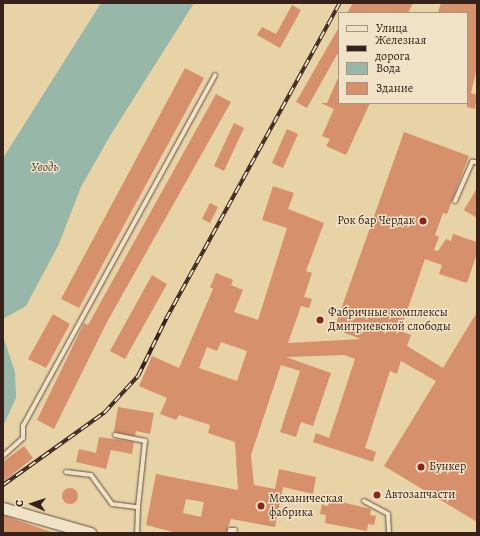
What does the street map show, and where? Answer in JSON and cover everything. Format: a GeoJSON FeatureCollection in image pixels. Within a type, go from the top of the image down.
{"type":"FeatureCollection","features":[{"type":"Feature","properties":{"kind":"main road"},"geometry":{"type":"LineString","coordinates":[[3,508],[88,533]]}},
{"type":"Feature","properties":{"kind":"lane"},"geometry":{"type":"LineString","coordinates":[[3,456],[23,438],[23,426],[215,75]]}},
{"type":"Feature","properties":{"kind":"lane"},"geometry":{"type":"LineString","coordinates":[[455,201],[472,162],[477,162]]}},
{"type":"Feature","properties":{"kind":"lane"},"geometry":{"type":"LineString","coordinates":[[115,435],[145,441],[138,507],[137,533]]}},
{"type":"Feature","properties":{"kind":"lane"},"geometry":{"type":"LineString","coordinates":[[66,472],[91,475],[112,504],[138,507]]}},
{"type":"Feature","properties":{"kind":"lane"},"geometry":{"type":"LineString","coordinates":[[364,501],[388,514],[389,533]]}},
{"type":"Feature","properties":{"kind":"lane"},"geometry":{"type":"LineString","coordinates":[[230,533],[230,530],[235,530]]}},
{"type":"Feature","properties":{"kind":"water","name":"Уводь"},"geometry":{"type":"Polygon","coordinates":[[[101,3],[194,3],[110,136],[81,187],[59,244],[26,306],[3,319],[3,158],[101,3]]]}},
{"type":"Feature","properties":{"kind":"water"},"geometry":{"type":"Polygon","coordinates":[[[3,336],[15,372],[16,398],[3,426],[3,336]]]}},
{"type":"Feature","properties":{"kind":"building"},"geometry":{"type":"Polygon","coordinates":[[[353,3],[413,3],[408,12],[348,12],[353,3]]]}},
{"type":"Feature","properties":{"kind":"building"},"geometry":{"type":"Polygon","coordinates":[[[441,3],[477,3],[477,67],[471,93],[477,95],[475,109],[467,107],[468,12],[438,12],[441,3]]]}},
{"type":"Feature","properties":{"kind":"building"},"geometry":{"type":"Polygon","coordinates":[[[292,5],[301,10],[280,48],[257,35],[262,27],[276,34],[292,5]]]}},
{"type":"Feature","properties":{"kind":"building"},"geometry":{"type":"Polygon","coordinates":[[[338,29],[338,53],[307,108],[296,102],[338,29]]]}},
{"type":"Feature","properties":{"kind":"building"},"geometry":{"type":"Polygon","coordinates":[[[185,68],[204,78],[79,308],[61,299],[185,68]]]}},
{"type":"Feature","properties":{"kind":"building"},"geometry":{"type":"Polygon","coordinates":[[[338,78],[338,104],[370,104],[346,155],[326,146],[330,139],[322,136],[334,109],[321,103],[327,103],[338,78]]]}},
{"type":"Feature","properties":{"kind":"building"},"geometry":{"type":"Polygon","coordinates":[[[216,94],[231,102],[107,322],[54,429],[37,420],[84,323],[88,325],[216,94]]]}},
{"type":"Feature","properties":{"kind":"building"},"geometry":{"type":"Polygon","coordinates":[[[234,123],[244,128],[224,171],[214,166],[234,123]]]}},
{"type":"Feature","properties":{"kind":"building"},"geometry":{"type":"Polygon","coordinates":[[[287,129],[298,134],[283,168],[272,163],[287,129]]]}},
{"type":"Feature","properties":{"kind":"building"},"geometry":{"type":"Polygon","coordinates":[[[404,132],[469,156],[447,214],[443,213],[435,235],[439,237],[434,250],[438,251],[446,239],[451,241],[453,234],[477,242],[477,253],[467,283],[439,274],[442,265],[425,259],[400,331],[411,335],[407,346],[443,368],[477,312],[477,522],[384,466],[436,381],[401,361],[397,374],[390,371],[365,448],[376,452],[373,462],[313,442],[316,433],[329,438],[355,359],[344,355],[286,357],[331,373],[313,426],[301,422],[296,437],[280,432],[300,371],[281,365],[251,455],[254,485],[275,489],[279,469],[316,477],[313,494],[283,487],[275,527],[231,519],[226,533],[177,533],[146,525],[156,474],[238,490],[235,442],[208,433],[210,425],[179,415],[176,420],[160,414],[167,398],[139,386],[152,356],[179,368],[213,289],[210,287],[216,273],[233,280],[231,285],[243,290],[234,312],[258,320],[287,228],[262,220],[273,186],[294,193],[288,209],[324,223],[306,271],[312,273],[304,297],[312,299],[309,308],[301,306],[288,343],[361,339],[334,329],[404,132]],[[221,342],[217,351],[207,347],[199,368],[237,381],[247,351],[221,342]],[[186,499],[183,513],[201,517],[204,502],[186,499]]]}},
{"type":"Feature","properties":{"kind":"building"},"geometry":{"type":"Polygon","coordinates":[[[477,188],[477,218],[464,210],[477,188]]]}},
{"type":"Feature","properties":{"kind":"building"},"geometry":{"type":"Polygon","coordinates":[[[210,203],[218,207],[210,223],[202,219],[210,203]]]}},
{"type":"Feature","properties":{"kind":"building"},"geometry":{"type":"Polygon","coordinates":[[[152,275],[167,284],[125,359],[110,351],[152,275]]]}},
{"type":"Feature","properties":{"kind":"building"},"geometry":{"type":"Polygon","coordinates":[[[53,314],[70,324],[46,368],[28,359],[53,314]]]}},
{"type":"Feature","properties":{"kind":"building"},"geometry":{"type":"Polygon","coordinates":[[[118,407],[154,413],[150,434],[136,431],[135,436],[114,432],[118,407]]]}},
{"type":"Feature","properties":{"kind":"building"},"geometry":{"type":"Polygon","coordinates":[[[99,437],[134,442],[132,454],[111,450],[106,469],[76,462],[79,449],[96,453],[99,437]]]}},
{"type":"Feature","properties":{"kind":"building"},"geometry":{"type":"Polygon","coordinates":[[[24,446],[33,458],[3,482],[3,462],[24,446]]]}},
{"type":"Feature","properties":{"kind":"building"},"geometry":{"type":"Polygon","coordinates":[[[70,488],[76,490],[78,496],[76,502],[70,504],[64,502],[62,496],[64,490],[70,488]]]}},
{"type":"Feature","properties":{"kind":"building"},"geometry":{"type":"Polygon","coordinates":[[[329,499],[371,509],[370,515],[376,516],[374,525],[368,524],[367,531],[325,523],[326,515],[320,514],[322,504],[328,506],[329,499]]]}},
{"type":"Feature","properties":{"kind":"building"},"geometry":{"type":"Polygon","coordinates":[[[3,515],[51,532],[3,533],[3,515]]]}},
{"type":"Feature","properties":{"kind":"railway"},"geometry":{"type":"LineString","coordinates":[[3,485],[104,413],[138,376],[166,319],[340,3]]}},
{"type":"Feature","properties":{"kind":"place","name":"Рок бар Чердак"},"geometry":{"type":"Point","coordinates":[423,221]}},
{"type":"Feature","properties":{"kind":"place","name":"Фабричные комплексы Дмитриевской слободы"},"geometry":{"type":"Point","coordinates":[320,320]}},
{"type":"Feature","properties":{"kind":"place","name":"Бункер"},"geometry":{"type":"Point","coordinates":[421,467]}},
{"type":"Feature","properties":{"kind":"place","name":"Автозапчасти"},"geometry":{"type":"Point","coordinates":[377,495]}},
{"type":"Feature","properties":{"kind":"place","name":"Механическая фабрика"},"geometry":{"type":"Point","coordinates":[261,506]}}]}
